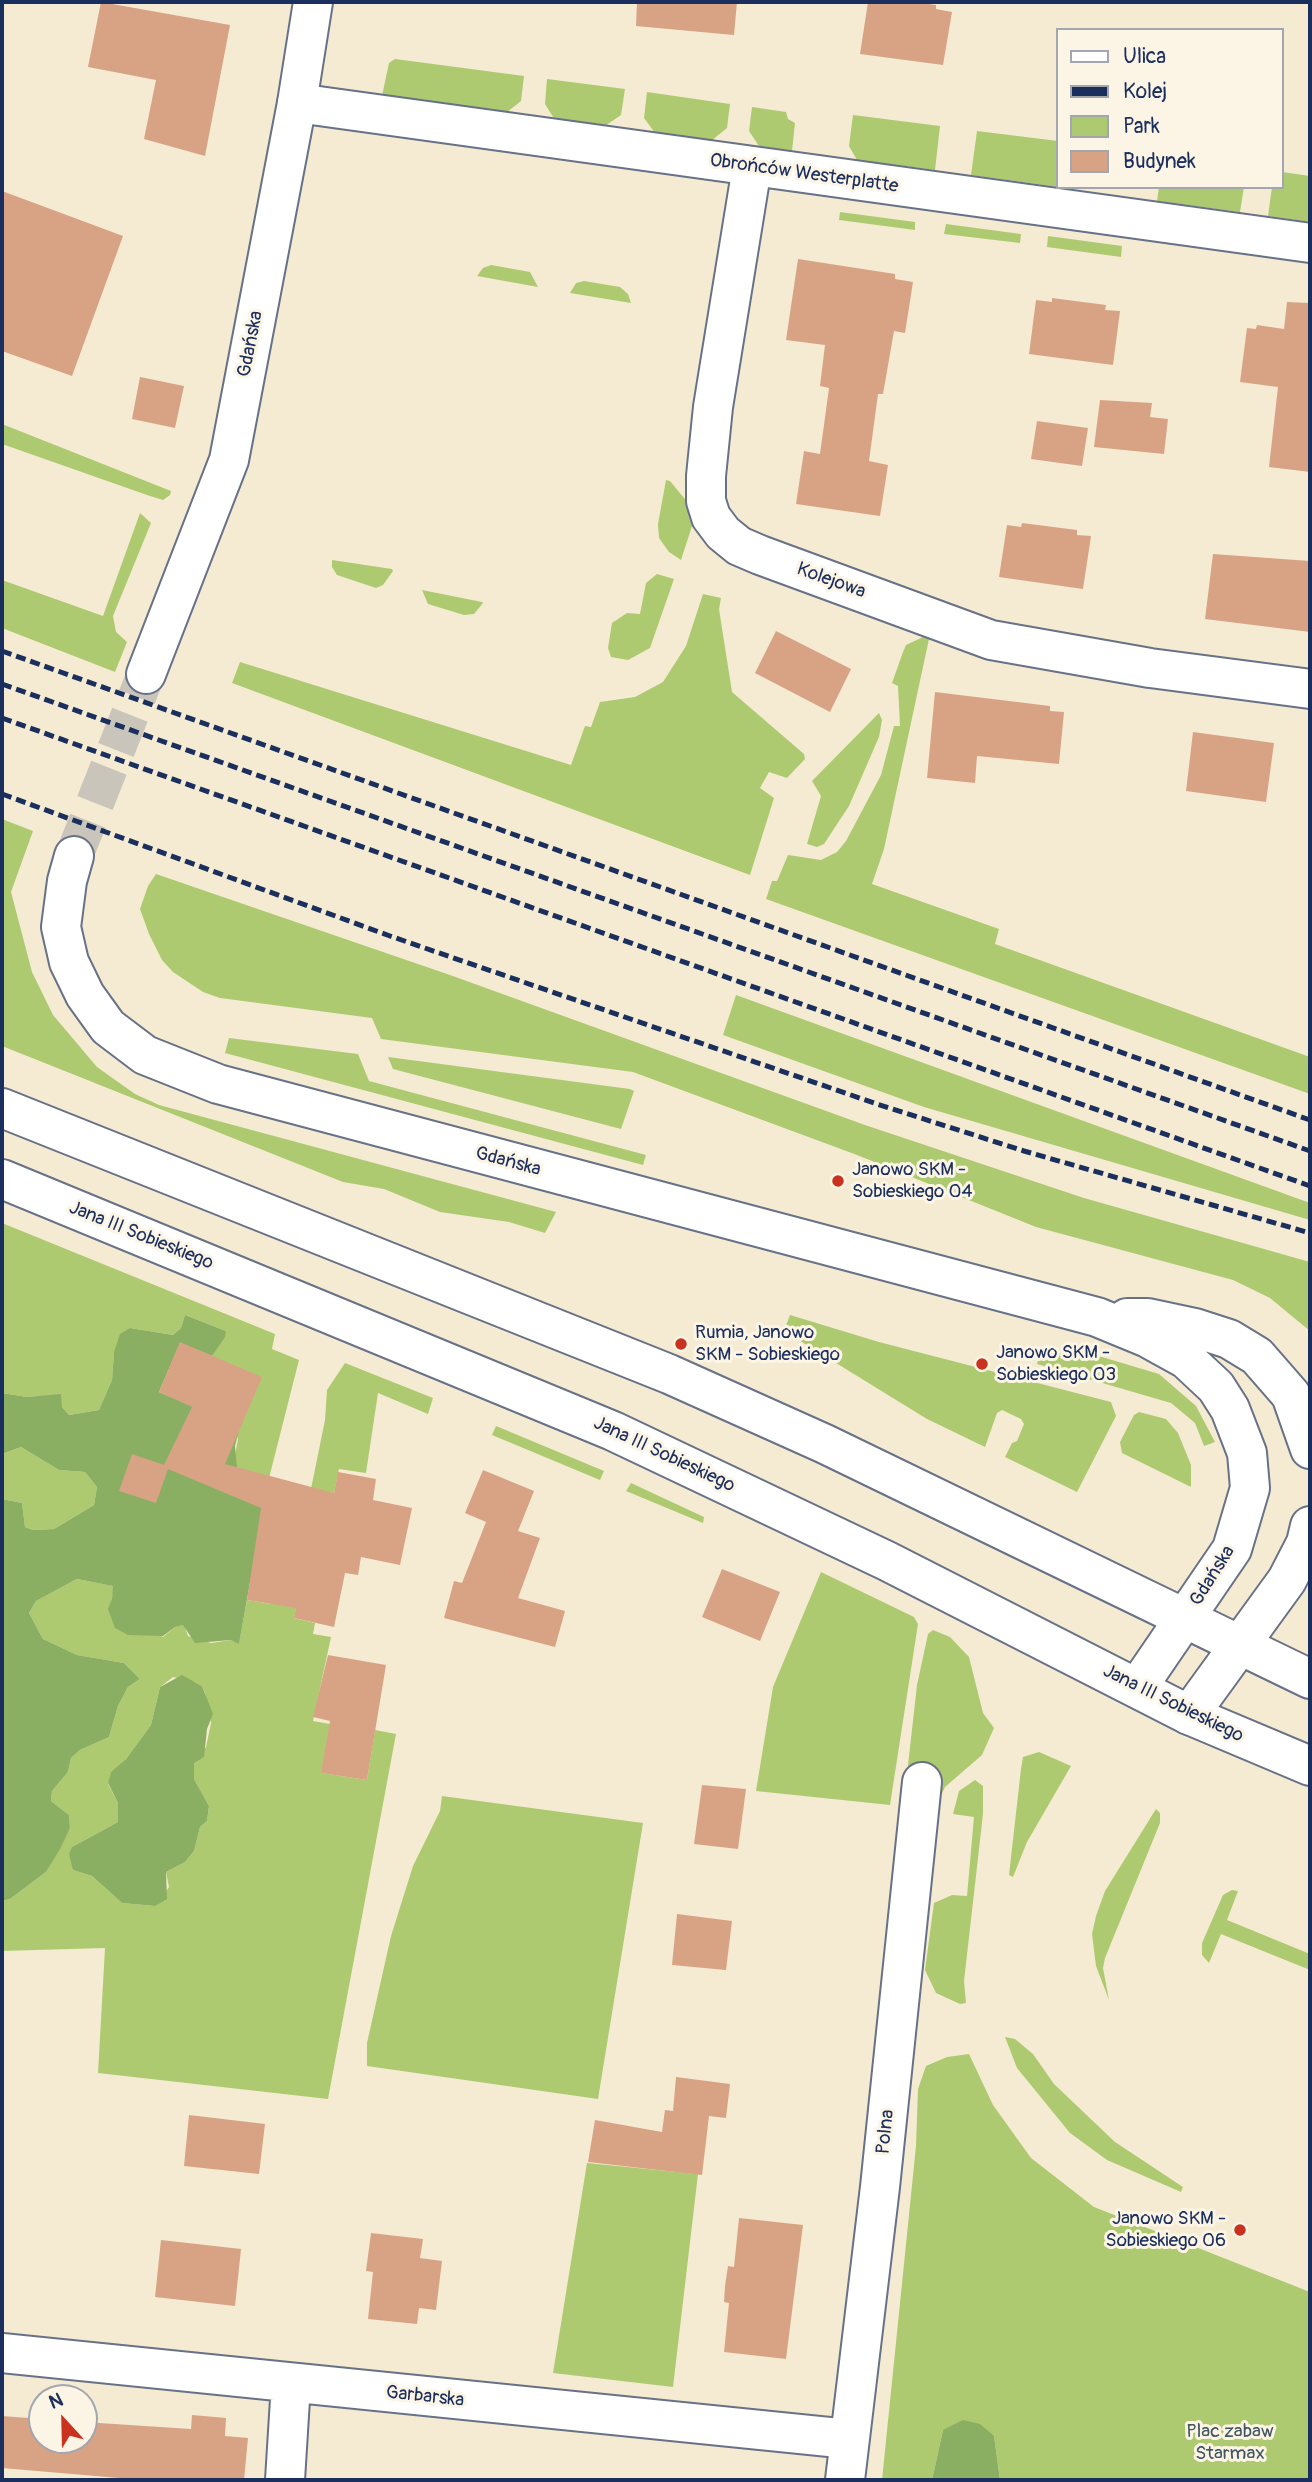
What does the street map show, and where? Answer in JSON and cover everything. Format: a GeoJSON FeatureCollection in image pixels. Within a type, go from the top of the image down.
{"type":"FeatureCollection","features":[{"type":"Feature","properties":{"kind":"main road","name":"Gdańska"},"geometry":{"type":"LineString","coordinates":[[146,674],[229,460],[297,103],[313,2]]}},
{"type":"Feature","properties":{"kind":"main road","name":"Obrońców Westerplatte"},"geometry":{"type":"LineString","coordinates":[[297,103],[1310,243]]}},
{"type":"Feature","properties":{"kind":"main road","name":"Kolejowa"},"geometry":{"type":"LineString","coordinates":[[752,167],[713,407],[706,476],[706,501],[711,517],[723,533],[739,546],[760,555],[991,640],[1150,668],[1310,689]]}},
{"type":"Feature","properties":{"kind":"main road","name":"Gdańska"},"geometry":{"type":"LineString","coordinates":[[74,856],[67,881],[61,927],[69,962],[85,995],[108,1027],[145,1055],[218,1084],[1097,1317],[1148,1338],[1186,1359],[1216,1387],[1230,1409],[1247,1453],[1251,1472],[1250,1488],[1232,1549],[1137,1688]]}},
{"type":"Feature","properties":{"kind":"main road"},"geometry":{"type":"LineString","coordinates":[[2,1108],[669,1374],[825,1444],[1310,1679]]}},
{"type":"Feature","properties":{"kind":"main road","name":"Jana III Sobieskiego"},"geometry":{"type":"LineString","coordinates":[[2,1179],[613,1431],[853,1544],[1189,1714],[1310,1766]]}},
{"type":"Feature","properties":{"kind":"main road","name":"Gdańska"},"geometry":{"type":"LineString","coordinates":[[1097,1317],[1148,1318],[1195,1328],[1228,1339],[1257,1356],[1291,1395],[1310,1449]]}},
{"type":"Feature","properties":{"kind":"main road"},"geometry":{"type":"LineString","coordinates":[[1189,1714],[1287,1580],[1306,1543],[1310,1526]]}},
{"type":"Feature","properties":{"kind":"main road","name":"Polna"},"geometry":{"type":"LineString","coordinates":[[845,2480],[879,2200],[922,1782]]}},
{"type":"Feature","properties":{"kind":"main road","name":"Garbarska"},"geometry":{"type":"LineString","coordinates":[[2,2353],[849,2439]]}},
{"type":"Feature","properties":{"kind":"main road"},"geometry":{"type":"LineString","coordinates":[[285,2480],[292,2384]]}},
{"type":"Feature","properties":{"kind":"green space"},"geometry":{"type":"Polygon","coordinates":[[[395,59],[524,76],[521,101],[506,113],[382,96],[389,63],[395,59]]]}},
{"type":"Feature","properties":{"kind":"green space"},"geometry":{"type":"Polygon","coordinates":[[[547,79],[625,89],[621,115],[605,126],[555,120],[545,104],[547,79]]]}},
{"type":"Feature","properties":{"kind":"green space"},"geometry":{"type":"Polygon","coordinates":[[[647,92],[730,104],[727,128],[711,141],[655,133],[644,118],[647,92]]]}},
{"type":"Feature","properties":{"kind":"green space"},"geometry":{"type":"Polygon","coordinates":[[[752,107],[786,112],[788,119],[795,123],[792,151],[759,146],[749,131],[752,107]]]}},
{"type":"Feature","properties":{"kind":"green space"},"geometry":{"type":"Polygon","coordinates":[[[853,115],[940,126],[935,170],[857,160],[849,146],[853,115]]]}},
{"type":"Feature","properties":{"kind":"green space"},"geometry":{"type":"Polygon","coordinates":[[[977,131],[1056,141],[1056,187],[971,175],[977,131]]]}},
{"type":"Feature","properties":{"kind":"green space"},"geometry":{"type":"Polygon","coordinates":[[[1284,172],[1310,176],[1310,222],[1268,216],[1272,189],[1284,189],[1284,172]]]}},
{"type":"Feature","properties":{"kind":"green space"},"geometry":{"type":"Polygon","coordinates":[[[1159,189],[1244,189],[1240,212],[1157,201],[1159,189]]]}},
{"type":"Feature","properties":{"kind":"green space"},"geometry":{"type":"Polygon","coordinates":[[[840,212],[915,222],[915,230],[839,220],[840,212]]]}},
{"type":"Feature","properties":{"kind":"green space"},"geometry":{"type":"Polygon","coordinates":[[[946,224],[1021,234],[1020,243],[944,234],[946,224]]]}},
{"type":"Feature","properties":{"kind":"green space"},"geometry":{"type":"Polygon","coordinates":[[[1048,236],[1122,246],[1121,257],[1047,247],[1048,236]]]}},
{"type":"Feature","properties":{"kind":"green space"},"geometry":{"type":"Polygon","coordinates":[[[491,265],[530,272],[538,287],[477,276],[483,268],[491,265]]]}},
{"type":"Feature","properties":{"kind":"green space"},"geometry":{"type":"Polygon","coordinates":[[[584,281],[620,287],[628,294],[631,303],[570,293],[576,283],[584,281]]]}},
{"type":"Feature","properties":{"kind":"green space"},"geometry":{"type":"Polygon","coordinates":[[[2,424],[171,491],[170,495],[163,500],[2,444],[2,424]]]}},
{"type":"Feature","properties":{"kind":"green space"},"geometry":{"type":"Polygon","coordinates":[[[666,480],[670,481],[689,504],[694,520],[681,560],[669,552],[659,538],[658,524],[666,480]]]}},
{"type":"Feature","properties":{"kind":"green space"},"geometry":{"type":"Polygon","coordinates":[[[140,513],[151,523],[113,616],[116,632],[127,642],[115,672],[2,628],[2,580],[103,616],[140,513]]]}},
{"type":"Feature","properties":{"kind":"green space"},"geometry":{"type":"Polygon","coordinates":[[[332,560],[393,571],[383,585],[376,588],[337,575],[332,567],[332,560]]]}},
{"type":"Feature","properties":{"kind":"green space"},"geometry":{"type":"Polygon","coordinates":[[[657,574],[674,579],[650,648],[628,660],[611,657],[608,648],[612,623],[627,613],[640,614],[646,583],[657,574]]]}},
{"type":"Feature","properties":{"kind":"green space"},"geometry":{"type":"Polygon","coordinates":[[[422,590],[483,603],[474,614],[464,615],[428,604],[422,590]]]}},
{"type":"Feature","properties":{"kind":"green space"},"geometry":{"type":"Polygon","coordinates":[[[703,594],[721,598],[719,609],[732,692],[804,754],[805,759],[787,778],[769,772],[760,788],[774,798],[750,875],[232,683],[240,662],[571,765],[585,726],[591,727],[600,702],[635,697],[663,682],[686,646],[703,594]]]}},
{"type":"Feature","properties":{"kind":"green space"},"geometry":{"type":"Polygon","coordinates":[[[923,637],[929,639],[884,849],[872,884],[999,929],[995,944],[1310,1057],[1310,1094],[766,899],[772,881],[777,881],[788,855],[821,860],[837,852],[846,841],[881,775],[894,726],[900,726],[898,686],[892,683],[903,652],[906,645],[923,637]]]}},
{"type":"Feature","properties":{"kind":"green space"},"geometry":{"type":"Polygon","coordinates":[[[879,713],[882,720],[879,737],[849,806],[824,844],[817,847],[807,844],[821,796],[812,781],[879,713]]]}},
{"type":"Feature","properties":{"kind":"green space"},"geometry":{"type":"Polygon","coordinates":[[[2,819],[33,831],[11,892],[32,972],[53,1015],[97,1067],[135,1094],[159,1105],[556,1212],[545,1233],[509,1222],[440,1212],[384,1189],[343,1182],[2,1046],[2,819]]]}},
{"type":"Feature","properties":{"kind":"green space"},"geometry":{"type":"Polygon","coordinates":[[[156,874],[450,975],[865,1125],[1084,1198],[1310,1262],[1310,1331],[1270,1298],[1233,1280],[1036,1227],[857,1155],[633,1072],[381,1039],[372,1018],[220,998],[203,992],[173,972],[162,960],[149,934],[140,909],[148,886],[156,874]]]}},
{"type":"Feature","properties":{"kind":"green space"},"geometry":{"type":"Polygon","coordinates":[[[736,995],[1310,1203],[1310,1220],[924,1107],[723,1035],[736,995]]]}},
{"type":"Feature","properties":{"kind":"green space"},"geometry":{"type":"Polygon","coordinates":[[[229,1038],[358,1054],[369,1081],[646,1155],[643,1165],[225,1053],[229,1038]]]}},
{"type":"Feature","properties":{"kind":"green space"},"geometry":{"type":"Polygon","coordinates":[[[388,1057],[634,1091],[621,1129],[393,1069],[388,1057]]]}},
{"type":"Feature","properties":{"kind":"green space"},"geometry":{"type":"Polygon","coordinates":[[[2,1223],[275,1334],[272,1349],[299,1360],[268,1482],[237,1468],[234,1460],[238,1439],[212,1356],[226,1331],[185,1315],[181,1328],[173,1335],[130,1328],[114,1352],[112,1380],[99,1410],[69,1415],[62,1407],[60,1395],[27,1397],[2,1393],[2,1223]]]}},
{"type":"Feature","properties":{"kind":"green space"},"geometry":{"type":"Polygon","coordinates":[[[185,1315],[226,1331],[225,1337],[212,1356],[180,1343],[159,1392],[240,1426],[235,1446],[237,1468],[268,1482],[239,1644],[231,1640],[195,1643],[183,1625],[175,1627],[163,1636],[128,1635],[115,1628],[108,1609],[113,1586],[77,1579],[36,1601],[29,1613],[43,1639],[77,1655],[124,1663],[140,1679],[128,1687],[118,1706],[109,1737],[80,1750],[71,1758],[68,1772],[52,1791],[51,1801],[69,1815],[70,1828],[46,1872],[10,1899],[2,1901],[2,1499],[22,1503],[25,1527],[33,1530],[54,1529],[94,1505],[97,1487],[85,1472],[59,1470],[21,1447],[2,1454],[2,1393],[27,1397],[61,1394],[62,1407],[69,1415],[99,1410],[112,1380],[114,1352],[120,1334],[130,1328],[173,1335],[181,1328],[185,1315]]]}},
{"type":"Feature","properties":{"kind":"green space"},"geometry":{"type":"Polygon","coordinates":[[[790,1315],[879,1342],[1111,1402],[1116,1416],[1077,1492],[1005,1457],[1012,1443],[1017,1441],[1024,1424],[1021,1419],[1002,1410],[997,1413],[985,1447],[927,1419],[784,1331],[790,1315]]]}},
{"type":"Feature","properties":{"kind":"green space"},"geometry":{"type":"Polygon","coordinates":[[[1040,1352],[1102,1357],[1159,1374],[1196,1406],[1215,1442],[1204,1446],[1195,1423],[1171,1403],[1037,1364],[1040,1352]]]}},
{"type":"Feature","properties":{"kind":"green space"},"geometry":{"type":"Polygon","coordinates":[[[345,1363],[433,1398],[428,1414],[378,1393],[366,1473],[339,1469],[334,1493],[311,1489],[325,1420],[327,1390],[345,1363]]]}},
{"type":"Feature","properties":{"kind":"green space"},"geometry":{"type":"Polygon","coordinates":[[[1139,1412],[1166,1419],[1178,1433],[1191,1465],[1191,1487],[1122,1453],[1120,1442],[1134,1415],[1139,1412]]]}},
{"type":"Feature","properties":{"kind":"green space"},"geometry":{"type":"Polygon","coordinates":[[[496,1426],[604,1471],[600,1480],[492,1435],[496,1426]]]}},
{"type":"Feature","properties":{"kind":"green space"},"geometry":{"type":"Polygon","coordinates":[[[21,1447],[59,1470],[85,1472],[97,1487],[94,1505],[54,1529],[33,1530],[25,1527],[22,1503],[2,1499],[2,1454],[21,1447]]]}},
{"type":"Feature","properties":{"kind":"green space"},"geometry":{"type":"Polygon","coordinates":[[[631,1483],[704,1517],[703,1523],[626,1491],[631,1483]]]}},
{"type":"Feature","properties":{"kind":"green space"},"geometry":{"type":"Polygon","coordinates":[[[821,1572],[914,1617],[918,1624],[890,1805],[756,1791],[773,1687],[821,1572]]]}},
{"type":"Feature","properties":{"kind":"green space"},"geometry":{"type":"Polygon","coordinates":[[[77,1579],[114,1586],[112,1599],[163,1637],[175,1627],[184,1624],[188,1636],[211,1643],[231,1640],[239,1643],[247,1600],[271,1604],[274,1586],[300,1591],[294,1618],[315,1623],[313,1634],[331,1637],[313,1721],[330,1724],[322,1773],[367,1780],[375,1730],[396,1734],[328,2099],[98,2073],[105,1948],[2,1951],[2,1901],[10,1899],[46,1872],[70,1828],[69,1815],[51,1801],[52,1791],[68,1772],[71,1758],[80,1750],[109,1737],[118,1706],[128,1687],[140,1679],[124,1663],[77,1655],[43,1639],[29,1613],[36,1601],[77,1579]],[[173,1677],[160,1687],[151,1725],[126,1759],[111,1773],[108,1784],[118,1803],[118,1822],[72,1847],[73,1870],[92,1876],[122,1903],[155,1906],[169,1887],[166,1872],[185,1862],[194,1851],[200,1827],[207,1821],[209,1806],[194,1779],[194,1762],[206,1747],[211,1723],[205,1693],[202,1686],[173,1677]]]}},
{"type":"Feature","properties":{"kind":"green space"},"geometry":{"type":"Polygon","coordinates":[[[933,1630],[950,1637],[969,1657],[983,1713],[994,1728],[982,1755],[945,1787],[940,1798],[907,1774],[917,1685],[928,1634],[933,1630]]]}},
{"type":"Feature","properties":{"kind":"green space"},"geometry":{"type":"Polygon","coordinates":[[[182,1675],[202,1686],[213,1714],[207,1729],[204,1757],[194,1763],[194,1779],[209,1806],[207,1821],[200,1827],[194,1851],[185,1862],[166,1872],[167,1899],[155,1906],[122,1903],[92,1876],[73,1870],[69,1854],[72,1847],[118,1822],[118,1803],[108,1783],[111,1772],[126,1759],[151,1725],[160,1687],[182,1675]]]}},
{"type":"Feature","properties":{"kind":"green space"},"geometry":{"type":"Polygon","coordinates":[[[1039,1752],[1071,1766],[1027,1842],[1013,1877],[1009,1875],[1023,1757],[1039,1752]]]}},
{"type":"Feature","properties":{"kind":"green space"},"geometry":{"type":"Polygon","coordinates":[[[975,1780],[983,1786],[983,1814],[964,1981],[966,2003],[960,2004],[936,1993],[925,1970],[934,1903],[952,1895],[967,1896],[974,1817],[953,1814],[959,1791],[975,1780]]]}},
{"type":"Feature","properties":{"kind":"green space"},"geometry":{"type":"Polygon","coordinates":[[[442,1796],[643,1823],[598,2099],[367,2066],[367,2043],[391,1936],[413,1866],[440,1811],[442,1796]]]}},
{"type":"Feature","properties":{"kind":"green space"},"geometry":{"type":"Polygon","coordinates":[[[1156,1809],[1160,1813],[1160,1823],[1105,1958],[1103,1968],[1109,2000],[1096,1966],[1092,1934],[1096,1916],[1105,1891],[1156,1809]]]}},
{"type":"Feature","properties":{"kind":"green space"},"geometry":{"type":"Polygon","coordinates":[[[1232,1890],[1238,1891],[1227,1920],[1310,1954],[1310,1970],[1221,1934],[1209,1963],[1202,1955],[1202,1943],[1223,1895],[1232,1890]]]}},
{"type":"Feature","properties":{"kind":"green space"},"geometry":{"type":"Polygon","coordinates":[[[1005,2037],[1015,2039],[1033,2054],[1054,2084],[1115,2142],[1183,2187],[1181,2192],[1107,2160],[1070,2133],[1017,2068],[1005,2037]]]}},
{"type":"Feature","properties":{"kind":"green space","name":"Plac zabaw Starmax"},"geometry":{"type":"Polygon","coordinates":[[[969,2054],[993,2105],[1031,2158],[1094,2207],[1310,2292],[1310,2480],[1000,2480],[994,2436],[943,2430],[932,2480],[882,2480],[916,2146],[918,2089],[926,2066],[947,2057],[969,2054]]]}},
{"type":"Feature","properties":{"kind":"green space"},"geometry":{"type":"Polygon","coordinates":[[[587,2163],[698,2174],[673,2387],[553,2373],[587,2163]]]}},
{"type":"Feature","properties":{"kind":"green space"},"geometry":{"type":"Polygon","coordinates":[[[963,2420],[980,2424],[994,2436],[1000,2480],[932,2480],[943,2430],[963,2420]]]}},
{"type":"Feature","properties":{"kind":"building"},"geometry":{"type":"Polygon","coordinates":[[[101,2],[230,25],[205,156],[144,139],[156,80],[88,67],[101,2]]]}},
{"type":"Feature","properties":{"kind":"building"},"geometry":{"type":"Polygon","coordinates":[[[637,2],[737,2],[734,35],[636,26],[637,2]]]}},
{"type":"Feature","properties":{"kind":"building"},"geometry":{"type":"Polygon","coordinates":[[[868,2],[914,2],[936,5],[936,9],[952,12],[943,65],[860,54],[868,2]]]}},
{"type":"Feature","properties":{"kind":"building"},"geometry":{"type":"Polygon","coordinates":[[[2,191],[123,236],[72,376],[2,351],[2,191]]]}},
{"type":"Feature","properties":{"kind":"building"},"geometry":{"type":"Polygon","coordinates":[[[798,259],[895,274],[895,279],[913,282],[905,333],[894,331],[883,394],[878,394],[869,461],[888,465],[880,516],[796,504],[804,451],[820,454],[829,388],[820,386],[825,345],[786,340],[798,259]]]}},
{"type":"Feature","properties":{"kind":"building"},"geometry":{"type":"Polygon","coordinates":[[[1052,298],[1106,305],[1105,310],[1120,311],[1113,365],[1029,354],[1036,300],[1052,302],[1052,298]]]}},
{"type":"Feature","properties":{"kind":"building"},"geometry":{"type":"Polygon","coordinates":[[[1287,302],[1310,303],[1310,472],[1269,467],[1278,387],[1240,382],[1247,328],[1256,329],[1257,325],[1284,329],[1287,302]]]}},
{"type":"Feature","properties":{"kind":"building"},"geometry":{"type":"Polygon","coordinates":[[[140,377],[184,386],[175,428],[132,419],[140,377]]]}},
{"type":"Feature","properties":{"kind":"building"},"geometry":{"type":"Polygon","coordinates":[[[1100,400],[1152,403],[1150,417],[1168,419],[1164,454],[1094,447],[1100,400]]]}},
{"type":"Feature","properties":{"kind":"building"},"geometry":{"type":"Polygon","coordinates":[[[1037,421],[1088,428],[1082,466],[1031,459],[1037,421]]]}},
{"type":"Feature","properties":{"kind":"building"},"geometry":{"type":"Polygon","coordinates":[[[1022,523],[1077,530],[1077,535],[1091,536],[1083,589],[999,577],[1007,525],[1021,527],[1022,523]]]}},
{"type":"Feature","properties":{"kind":"building"},"geometry":{"type":"Polygon","coordinates":[[[1213,554],[1310,561],[1310,632],[1205,619],[1213,554]]]}},
{"type":"Feature","properties":{"kind":"building"},"geometry":{"type":"Polygon","coordinates":[[[776,631],[851,669],[830,712],[755,673],[776,631]]]}},
{"type":"Feature","properties":{"kind":"building"},"geometry":{"type":"Polygon","coordinates":[[[935,692],[1050,706],[1050,711],[1064,712],[1059,764],[977,756],[975,783],[927,778],[935,692]]]}},
{"type":"Feature","properties":{"kind":"building"},"geometry":{"type":"Polygon","coordinates":[[[1193,732],[1274,743],[1266,802],[1186,791],[1193,732]]]}},
{"type":"Feature","properties":{"kind":"building"},"geometry":{"type":"Polygon","coordinates":[[[180,1342],[262,1377],[225,1464],[334,1493],[338,1472],[376,1479],[373,1500],[412,1508],[400,1565],[361,1557],[358,1575],[345,1573],[334,1627],[294,1618],[296,1608],[247,1600],[261,1508],[168,1469],[156,1503],[119,1491],[132,1454],[164,1465],[192,1407],[159,1392],[180,1342]]]}},
{"type":"Feature","properties":{"kind":"building"},"geometry":{"type":"Polygon","coordinates":[[[483,1470],[534,1491],[518,1531],[540,1538],[518,1598],[565,1611],[555,1647],[444,1618],[454,1581],[462,1583],[486,1522],[465,1513],[483,1470]]]}},
{"type":"Feature","properties":{"kind":"building"},"geometry":{"type":"Polygon","coordinates":[[[722,1569],[780,1592],[760,1641],[702,1617],[722,1569]]]}},
{"type":"Feature","properties":{"kind":"building"},"geometry":{"type":"Polygon","coordinates":[[[328,1655],[386,1665],[367,1780],[321,1773],[330,1721],[313,1717],[328,1655]]]}},
{"type":"Feature","properties":{"kind":"building"},"geometry":{"type":"Polygon","coordinates":[[[702,1785],[746,1789],[738,1849],[694,1844],[702,1785]]]}},
{"type":"Feature","properties":{"kind":"building"},"geometry":{"type":"Polygon","coordinates":[[[677,1914],[732,1921],[726,1970],[672,1965],[677,1914]]]}},
{"type":"Feature","properties":{"kind":"building"},"geometry":{"type":"Polygon","coordinates":[[[676,2077],[730,2084],[726,2118],[709,2116],[702,2175],[588,2162],[595,2120],[662,2132],[665,2110],[673,2111],[676,2077]]]}},
{"type":"Feature","properties":{"kind":"building"},"geometry":{"type":"Polygon","coordinates":[[[189,2115],[265,2124],[259,2174],[184,2166],[189,2115]]]}},
{"type":"Feature","properties":{"kind":"building"},"geometry":{"type":"Polygon","coordinates":[[[739,2218],[803,2225],[786,2359],[724,2352],[729,2303],[724,2302],[725,2286],[728,2266],[734,2267],[739,2218]]]}},
{"type":"Feature","properties":{"kind":"building"},"geometry":{"type":"Polygon","coordinates":[[[371,2233],[423,2239],[420,2258],[442,2261],[436,2310],[419,2308],[417,2324],[368,2319],[373,2272],[366,2271],[371,2233]]]}},
{"type":"Feature","properties":{"kind":"building"},"geometry":{"type":"Polygon","coordinates":[[[161,2240],[241,2249],[235,2306],[155,2297],[161,2240]]]}},
{"type":"Feature","properties":{"kind":"building"},"geometry":{"type":"Polygon","coordinates":[[[192,2415],[226,2418],[225,2436],[248,2438],[244,2480],[142,2480],[2,2468],[2,2416],[28,2418],[28,2454],[98,2454],[98,2423],[191,2429],[192,2415]]]}},
{"type":"Feature","properties":{"kind":"tunnel"},"geometry":{"type":"LineString","coordinates":[[74,856],[146,674]]}},
{"type":"Feature","properties":{"kind":"railway"},"geometry":{"type":"LineString","coordinates":[[2,651],[1310,1120]]}},
{"type":"Feature","properties":{"kind":"railway"},"geometry":{"type":"LineString","coordinates":[[2,684],[1310,1151]]}},
{"type":"Feature","properties":{"kind":"railway"},"geometry":{"type":"LineString","coordinates":[[2,718],[1310,1186]]}},
{"type":"Feature","properties":{"kind":"railway"},"geometry":{"type":"LineString","coordinates":[[2,794],[390,936],[877,1104],[1024,1151],[1310,1233]]}},
{"type":"Feature","properties":{"kind":"place","name":"Janowo SKM - Sobieskiego 04"},"geometry":{"type":"Point","coordinates":[838,1181]}},
{"type":"Feature","properties":{"kind":"place","name":"Rumia, Janowo SKM - Sobieskiego"},"geometry":{"type":"Point","coordinates":[681,1344]}},
{"type":"Feature","properties":{"kind":"place","name":"Janowo SKM - Sobieskiego 03"},"geometry":{"type":"Point","coordinates":[982,1364]}},
{"type":"Feature","properties":{"kind":"place","name":"Janowo SKM - Sobieskiego 06"},"geometry":{"type":"Point","coordinates":[1240,2230]}}]}
